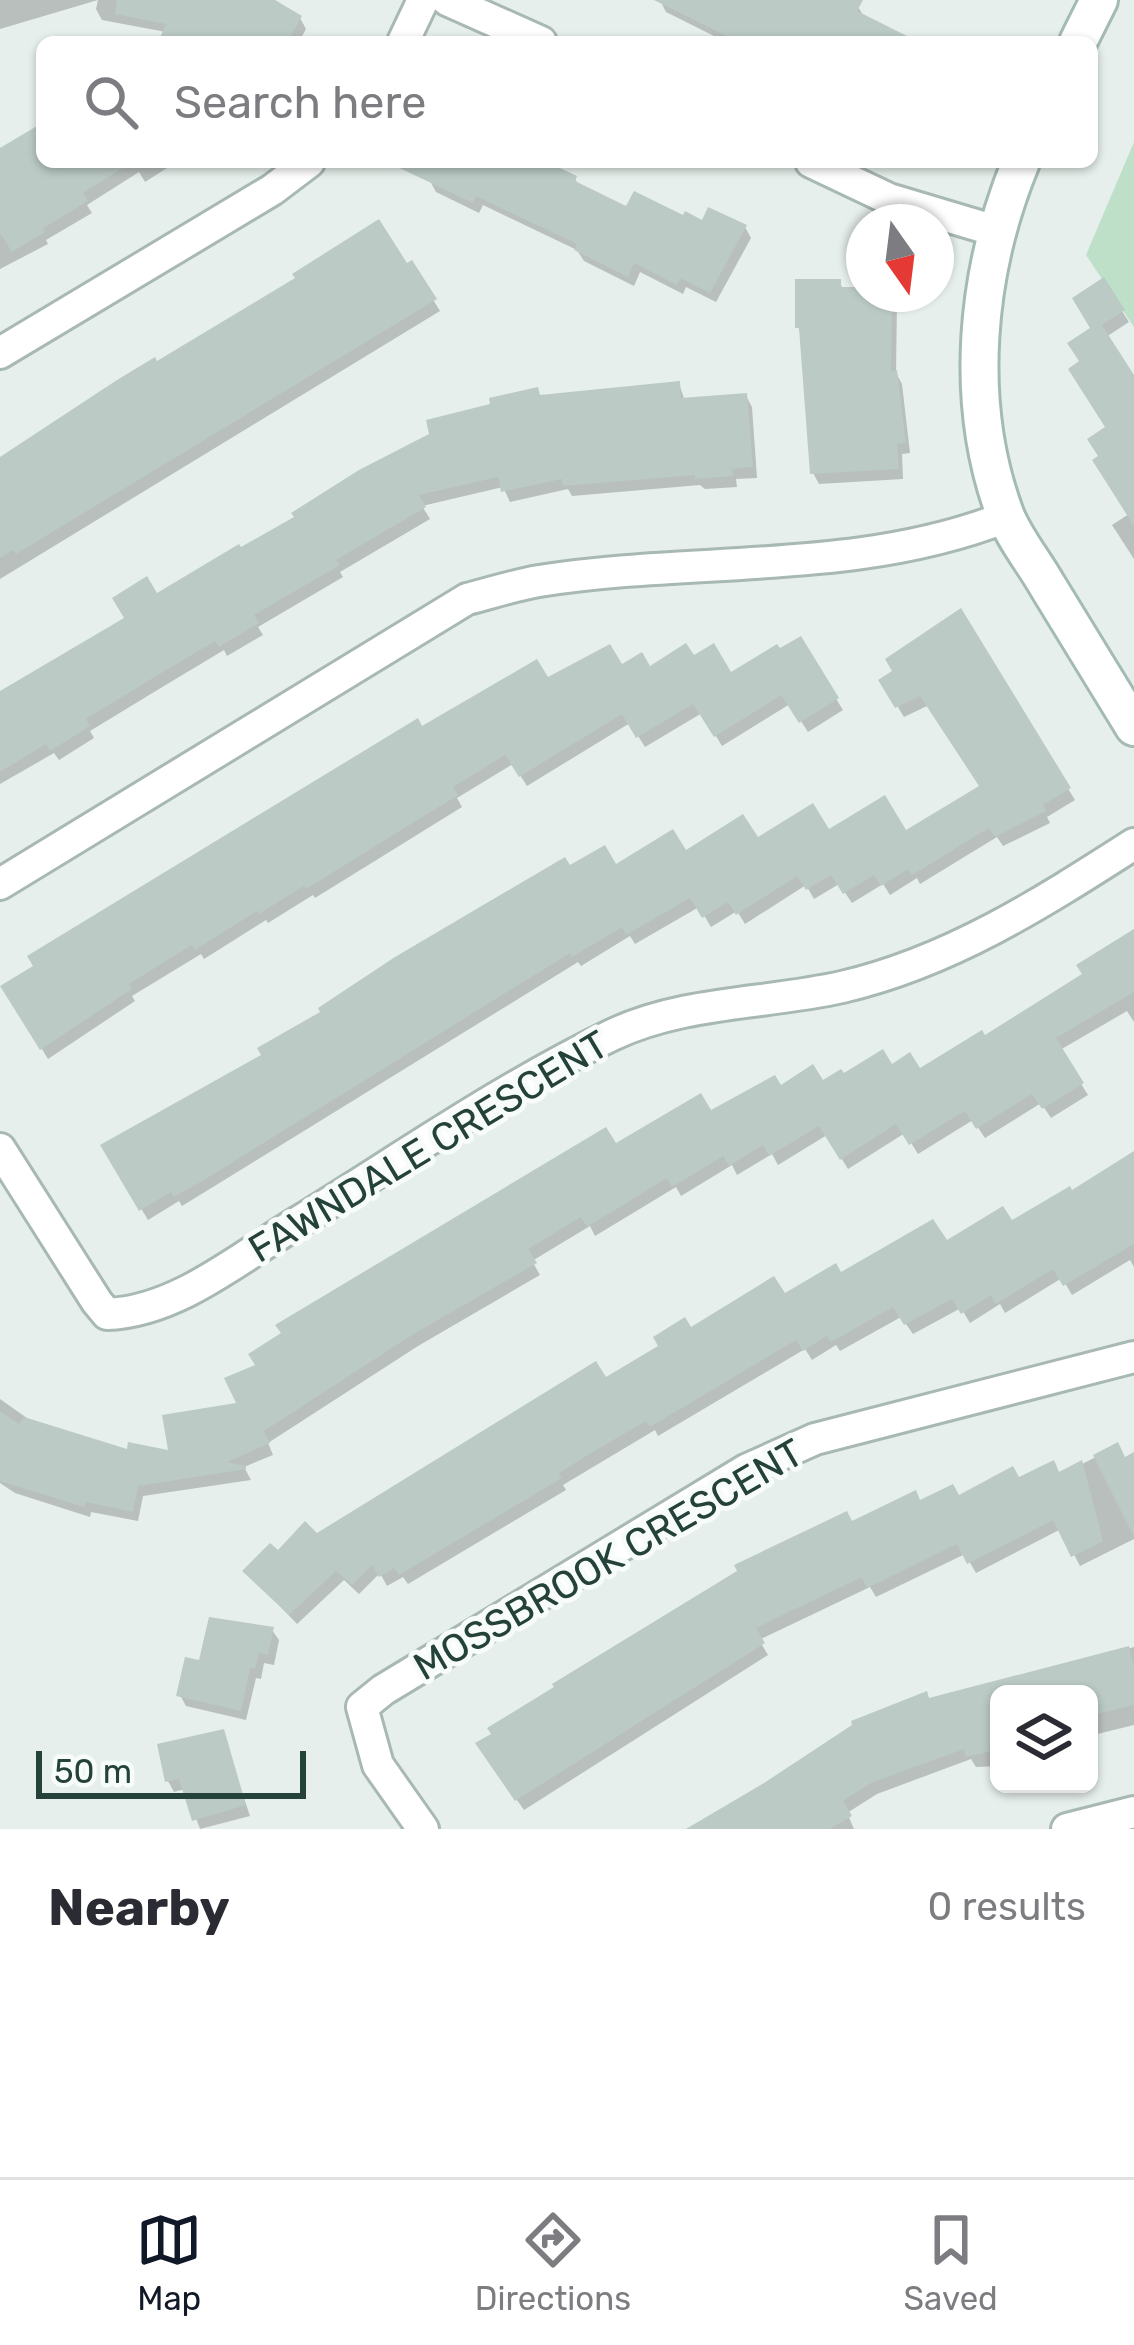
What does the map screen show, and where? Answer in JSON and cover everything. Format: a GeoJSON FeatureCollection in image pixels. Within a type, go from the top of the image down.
{"type":"FeatureCollection","features":[{"type":"Feature","properties":{"kind":"street"},"geometry":{"type":"LineString","coordinates":[[407,36],[423,0]]}},
{"type":"Feature","properties":{"kind":"street"},"geometry":{"type":"LineString","coordinates":[[447,0],[528,36]]}},
{"type":"Feature","properties":{"kind":"street"},"geometry":{"type":"LineString","coordinates":[[1081,36],[1099,0]]}},
{"type":"Feature","properties":{"kind":"street"},"geometry":{"type":"LineString","coordinates":[[0,353],[301,168]]}},
{"type":"Feature","properties":{"kind":"street"},"geometry":{"type":"LineString","coordinates":[[824,168],[889,199],[996,230]]}},
{"type":"Feature","properties":{"kind":"street"},"geometry":{"type":"LineString","coordinates":[[1019,168],[996,230],[985,290],[980,380],[989,456],[1006,517],[1134,727]]}},
{"type":"Feature","properties":{"kind":"street"},"geometry":{"type":"LineString","coordinates":[[0,884],[467,598],[554,579],[870,554],[951,538],[1006,517]]}},
{"type":"Feature","properties":{"kind":"street","name":"FAWNDALE CRESCENT"},"geometry":{"type":"LineString","coordinates":[[0,1149],[97,1302],[107,1314],[135,1313],[208,1278],[615,1033],[672,1015],[844,987],[950,953],[1134,844]]}},
{"type":"Feature","properties":{"kind":"street","name":"MOSSBROOK CRESCENT"},"geometry":{"type":"LineString","coordinates":[[423,1829],[378,1765],[362,1707],[383,1690],[714,1489],[798,1447],[1134,1358]]}},
{"type":"Feature","properties":{"kind":"street"},"geometry":{"type":"LineString","coordinates":[[1067,1829],[1134,1812]]}},
{"type":"Feature","properties":{"kind":"green space"},"geometry":{"type":"Polygon","coordinates":[[[1134,142],[1134,327],[1086,255],[1134,142]]]}},
{"type":"Feature","properties":{"kind":"building"},"geometry":{"type":"Polygon","coordinates":[[[117,0],[275,0],[302,16],[290,36],[161,36],[166,24],[115,14],[117,0]]]}},
{"type":"Feature","properties":{"kind":"building"},"geometry":{"type":"Polygon","coordinates":[[[654,0],[863,0],[857,11],[907,36],[727,36],[654,0]]]}},
{"type":"Feature","properties":{"kind":"building"},"geometry":{"type":"Polygon","coordinates":[[[36,127],[36,168],[123,168],[83,193],[88,201],[12,252],[0,233],[0,148],[36,127]]]}},
{"type":"Feature","properties":{"kind":"building"},"geometry":{"type":"Polygon","coordinates":[[[400,168],[560,168],[577,176],[575,181],[626,206],[634,191],[683,215],[685,211],[702,220],[708,207],[747,225],[710,293],[680,278],[677,285],[634,263],[628,277],[574,250],[577,244],[476,196],[473,203],[400,168]]]}},
{"type":"Feature","properties":{"kind":"building"},"geometry":{"type":"Polygon","coordinates":[[[379,219],[437,299],[16,554],[13,550],[0,558],[0,457],[117,380],[295,278],[292,274],[379,219]]]}},
{"type":"Feature","properties":{"kind":"building"},"geometry":{"type":"Polygon","coordinates":[[[1104,277],[1125,310],[1102,325],[1134,375],[1134,526],[1092,460],[1098,456],[1087,439],[1105,427],[1068,369],[1079,361],[1067,343],[1090,328],[1072,298],[1104,277]]]}},
{"type":"Feature","properties":{"kind":"building"},"geometry":{"type":"Polygon","coordinates":[[[795,279],[841,279],[841,287],[846,287],[846,312],[892,312],[891,371],[897,370],[906,443],[897,444],[899,469],[810,474],[799,328],[795,328],[795,279]]]}},
{"type":"Feature","properties":{"kind":"building"},"geometry":{"type":"Polygon","coordinates":[[[680,381],[681,398],[747,393],[753,467],[732,469],[733,476],[563,486],[562,479],[501,492],[498,477],[419,495],[426,507],[254,615],[259,623],[219,647],[215,641],[86,719],[90,726],[50,751],[46,744],[0,772],[0,691],[124,618],[112,598],[147,576],[157,593],[241,547],[294,517],[291,513],[359,470],[429,434],[426,420],[538,387],[540,395],[680,381]]]}},
{"type":"Feature","properties":{"kind":"building"},"geometry":{"type":"Polygon","coordinates":[[[961,608],[1071,788],[1043,805],[1046,811],[995,837],[989,828],[912,875],[908,869],[881,886],[874,875],[843,894],[831,875],[806,890],[797,876],[736,915],[728,902],[702,918],[690,898],[626,935],[622,927],[572,957],[570,953],[204,1180],[139,1211],[100,1145],[261,1055],[257,1048],[320,1012],[318,1008],[395,957],[565,857],[570,865],[605,845],[616,864],[673,829],[686,850],[743,814],[758,837],[813,803],[829,829],[885,795],[906,830],[979,786],[920,696],[895,708],[878,680],[892,671],[885,659],[961,608]]]}},
{"type":"Feature","properties":{"kind":"building"},"geometry":{"type":"Polygon","coordinates":[[[801,636],[839,698],[799,723],[781,695],[714,737],[693,704],[636,738],[622,714],[519,777],[505,755],[453,787],[458,795],[306,889],[257,911],[195,950],[192,945],[129,984],[132,989],[40,1050],[0,986],[33,966],[27,956],[183,861],[418,718],[422,726],[537,659],[548,677],[610,644],[622,664],[642,652],[650,666],[686,643],[694,655],[714,643],[731,672],[777,644],[780,648],[801,636]]]}},
{"type":"Feature","properties":{"kind":"building"},"geometry":{"type":"Polygon","coordinates":[[[1134,929],[1134,992],[1056,1038],[1084,1083],[1042,1109],[1032,1094],[976,1129],[965,1111],[909,1145],[896,1124],[840,1160],[819,1126],[769,1156],[763,1145],[729,1166],[723,1156],[672,1187],[667,1178],[587,1227],[581,1217],[528,1249],[537,1263],[412,1335],[264,1431],[270,1443],[227,1462],[246,1469],[138,1486],[133,1512],[86,1502],[84,1507],[0,1481],[0,1411],[19,1424],[24,1417],[127,1449],[128,1442],[168,1450],[162,1415],[236,1403],[224,1378],[255,1365],[248,1354],[281,1333],[275,1325],[606,1127],[616,1143],[701,1093],[711,1110],[775,1075],[781,1085],[813,1064],[823,1080],[883,1049],[892,1064],[910,1052],[920,1068],[982,1030],[985,1035],[1082,974],[1076,965],[1134,929]]]}},
{"type":"Feature","properties":{"kind":"building"},"geometry":{"type":"Polygon","coordinates":[[[1134,1151],[1134,1244],[1063,1286],[1053,1269],[996,1304],[991,1295],[961,1314],[952,1299],[904,1325],[893,1307],[831,1342],[827,1336],[803,1351],[796,1340],[650,1427],[646,1421],[588,1455],[559,1473],[562,1478],[399,1575],[394,1568],[379,1577],[372,1565],[352,1585],[336,1571],[289,1615],[242,1571],[270,1543],[278,1550],[305,1521],[317,1533],[596,1361],[606,1377],[658,1346],[653,1337],[685,1317],[691,1327],[774,1276],[785,1293],[836,1263],[841,1272],[933,1219],[947,1240],[1003,1206],[1012,1220],[1134,1151]]]}},
{"type":"Feature","properties":{"kind":"building"},"geometry":{"type":"Polygon","coordinates":[[[1118,1442],[1125,1457],[1134,1452],[1134,1537],[1093,1455],[1118,1442]]]}},
{"type":"Feature","properties":{"kind":"building"},"geometry":{"type":"Polygon","coordinates":[[[1054,1460],[1059,1472],[1082,1460],[1103,1541],[1071,1557],[1053,1520],[967,1564],[957,1544],[867,1588],[862,1577],[756,1628],[765,1643],[515,1801],[475,1743],[491,1734],[487,1728],[554,1687],[552,1684],[737,1571],[734,1565],[847,1511],[852,1521],[916,1490],[920,1500],[953,1484],[959,1495],[1013,1466],[1019,1477],[1054,1460]]]}},
{"type":"Feature","properties":{"kind":"building"},"geometry":{"type":"Polygon","coordinates":[[[209,1617],[274,1627],[268,1655],[259,1653],[255,1669],[250,1668],[241,1711],[176,1696],[185,1657],[199,1660],[209,1617]]]}},
{"type":"Feature","properties":{"kind":"building"},"geometry":{"type":"Polygon","coordinates":[[[1129,1646],[1134,1667],[1134,1705],[1098,1714],[1098,1685],[990,1685],[990,1751],[966,1757],[964,1749],[871,1783],[843,1801],[852,1816],[830,1829],[686,1829],[764,1783],[852,1725],[851,1721],[927,1691],[929,1698],[1129,1646]]]}},
{"type":"Feature","properties":{"kind":"building"},"geometry":{"type":"Polygon","coordinates":[[[224,1729],[246,1805],[192,1821],[179,1779],[165,1782],[157,1744],[224,1729]]]}}]}
